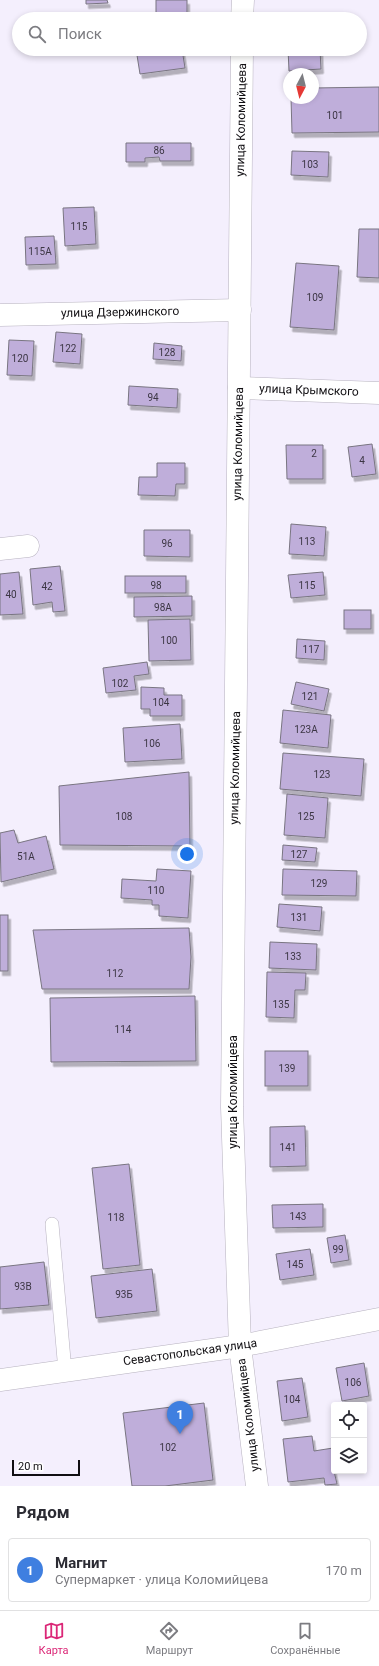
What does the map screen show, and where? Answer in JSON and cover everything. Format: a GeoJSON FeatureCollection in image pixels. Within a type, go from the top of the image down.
{"type":"FeatureCollection","features":[{"type":"Feature","properties":{"kind":"main road"},"geometry":{"type":"LineString","coordinates":[[242,0],[242,12]]}},
{"type":"Feature","properties":{"kind":"main road","name":"улица Коломийцева"},"geometry":{"type":"LineString","coordinates":[[242,56],[232,1107],[240,1346],[257,1486]]}},
{"type":"Feature","properties":{"kind":"main road","name":"улица Дзержинского"},"geometry":{"type":"LineString","coordinates":[[0,315],[240,310]]}},
{"type":"Feature","properties":{"kind":"main road","name":"улица Крымского"},"geometry":{"type":"LineString","coordinates":[[239,388],[379,393]]}},
{"type":"Feature","properties":{"kind":"main road"},"geometry":{"type":"LineString","coordinates":[[0,549],[28,546]]}},
{"type":"Feature","properties":{"kind":"main road","name":"Севастопольская улица"},"geometry":{"type":"LineString","coordinates":[[0,1380],[240,1346],[379,1319]]}},
{"type":"Feature","properties":{"kind":"lane"},"geometry":{"type":"LineString","coordinates":[[52,1224],[65,1370]]}},
{"type":"Feature","properties":{"kind":"building"},"geometry":{"type":"Polygon","coordinates":[[[86,0],[107,0],[108,3],[86,4],[86,0]]]}},
{"type":"Feature","properties":{"kind":"building"},"geometry":{"type":"Polygon","coordinates":[[[156,0],[187,0],[187,12],[156,12],[156,0]]]}},
{"type":"Feature","properties":{"kind":"building"},"geometry":{"type":"Polygon","coordinates":[[[137,56],[183,56],[185,68],[140,74],[137,56]]]}},
{"type":"Feature","properties":{"kind":"building"},"geometry":{"type":"Polygon","coordinates":[[[288,56],[320,56],[321,69],[289,68],[288,56]]]}},
{"type":"Feature","properties":{"kind":"building"},"geometry":{"type":"Polygon","coordinates":[[[379,87],[379,132],[292,133],[291,104],[319,104],[319,88],[379,87]]]}},
{"type":"Feature","properties":{"kind":"building"},"geometry":{"type":"Polygon","coordinates":[[[126,143],[191,143],[191,161],[160,161],[159,157],[145,158],[145,162],[126,162],[126,143]]]}},
{"type":"Feature","properties":{"kind":"building"},"geometry":{"type":"Polygon","coordinates":[[[292,151],[329,152],[328,177],[291,175],[292,151]]]}},
{"type":"Feature","properties":{"kind":"building"},"geometry":{"type":"Polygon","coordinates":[[[94,207],[96,244],[65,246],[63,208],[94,207]]]}},
{"type":"Feature","properties":{"kind":"building"},"geometry":{"type":"Polygon","coordinates":[[[359,229],[379,229],[379,278],[357,277],[359,229]]]}},
{"type":"Feature","properties":{"kind":"building"},"geometry":{"type":"Polygon","coordinates":[[[54,236],[56,264],[26,265],[25,237],[54,236]]]}},
{"type":"Feature","properties":{"kind":"building"},"geometry":{"type":"Polygon","coordinates":[[[296,263],[339,266],[334,330],[290,327],[296,263]]]}},
{"type":"Feature","properties":{"kind":"building"},"geometry":{"type":"Polygon","coordinates":[[[56,332],[82,334],[80,364],[53,362],[56,332]]]}},
{"type":"Feature","properties":{"kind":"building"},"geometry":{"type":"Polygon","coordinates":[[[9,340],[34,341],[32,376],[7,375],[9,340]]]}},
{"type":"Feature","properties":{"kind":"building"},"geometry":{"type":"Polygon","coordinates":[[[154,343],[182,346],[181,361],[153,359],[154,343]]]}},
{"type":"Feature","properties":{"kind":"building"},"geometry":{"type":"Polygon","coordinates":[[[129,386],[178,389],[177,408],[128,405],[129,386]]]}},
{"type":"Feature","properties":{"kind":"building"},"geometry":{"type":"Polygon","coordinates":[[[372,444],[376,474],[352,477],[348,447],[372,444]]]}},
{"type":"Feature","properties":{"kind":"building"},"geometry":{"type":"Polygon","coordinates":[[[286,445],[323,445],[323,479],[287,479],[286,445]]]}},
{"type":"Feature","properties":{"kind":"building"},"geometry":{"type":"Polygon","coordinates":[[[157,463],[185,463],[185,484],[176,484],[175,496],[138,495],[139,477],[157,477],[157,463]]]}},
{"type":"Feature","properties":{"kind":"building"},"geometry":{"type":"Polygon","coordinates":[[[291,524],[326,527],[324,556],[289,554],[291,524]]]}},
{"type":"Feature","properties":{"kind":"building"},"geometry":{"type":"Polygon","coordinates":[[[144,530],[190,530],[190,557],[144,556],[144,530]]]}},
{"type":"Feature","properties":{"kind":"building"},"geometry":{"type":"Polygon","coordinates":[[[60,566],[65,611],[53,612],[52,602],[33,605],[30,569],[60,566]]]}},
{"type":"Feature","properties":{"kind":"building"},"geometry":{"type":"Polygon","coordinates":[[[19,572],[23,614],[0,615],[0,574],[19,572]]]}},
{"type":"Feature","properties":{"kind":"building"},"geometry":{"type":"Polygon","coordinates":[[[323,572],[325,595],[291,598],[288,575],[323,572]]]}},
{"type":"Feature","properties":{"kind":"building"},"geometry":{"type":"Polygon","coordinates":[[[125,576],[186,576],[186,593],[125,593],[125,576]]]}},
{"type":"Feature","properties":{"kind":"building"},"geometry":{"type":"Polygon","coordinates":[[[192,596],[192,616],[134,617],[134,597],[192,596]]]}},
{"type":"Feature","properties":{"kind":"building"},"geometry":{"type":"Polygon","coordinates":[[[344,610],[371,610],[371,629],[344,629],[344,610]]]}},
{"type":"Feature","properties":{"kind":"building"},"geometry":{"type":"Polygon","coordinates":[[[190,619],[191,660],[149,661],[148,620],[190,619]]]}},
{"type":"Feature","properties":{"kind":"building"},"geometry":{"type":"Polygon","coordinates":[[[297,639],[325,641],[324,660],[296,658],[297,639]]]}},
{"type":"Feature","properties":{"kind":"building"},"geometry":{"type":"Polygon","coordinates":[[[147,662],[149,674],[134,676],[136,690],[106,693],[103,668],[147,662]]]}},
{"type":"Feature","properties":{"kind":"building"},"geometry":{"type":"Polygon","coordinates":[[[296,682],[329,689],[324,711],[291,704],[296,682]]]}},
{"type":"Feature","properties":{"kind":"building"},"geometry":{"type":"Polygon","coordinates":[[[141,687],[164,688],[164,695],[182,695],[182,716],[150,716],[150,709],[141,709],[141,687]]]}},
{"type":"Feature","properties":{"kind":"building"},"geometry":{"type":"Polygon","coordinates":[[[283,710],[331,715],[328,748],[280,743],[283,710]]]}},
{"type":"Feature","properties":{"kind":"building"},"geometry":{"type":"Polygon","coordinates":[[[180,724],[182,759],[125,762],[123,728],[180,724]]]}},
{"type":"Feature","properties":{"kind":"building"},"geometry":{"type":"Polygon","coordinates":[[[283,753],[364,759],[361,796],[280,789],[283,753]]]}},
{"type":"Feature","properties":{"kind":"building"},"geometry":{"type":"Polygon","coordinates":[[[189,772],[190,846],[60,845],[59,786],[189,772]]]}},
{"type":"Feature","properties":{"kind":"building"},"geometry":{"type":"Polygon","coordinates":[[[287,794],[328,798],[325,838],[284,835],[287,794]]]}},
{"type":"Feature","properties":{"kind":"building"},"geometry":{"type":"Polygon","coordinates":[[[14,830],[18,843],[46,836],[54,869],[1,882],[0,833],[14,830]]]}},
{"type":"Feature","properties":{"kind":"building"},"geometry":{"type":"Polygon","coordinates":[[[283,845],[317,848],[315,862],[282,860],[283,845]]]}},
{"type":"Feature","properties":{"kind":"building"},"geometry":{"type":"Polygon","coordinates":[[[157,869],[191,871],[188,918],[159,916],[159,905],[152,905],[152,900],[121,898],[122,879],[156,881],[157,869]]]}},
{"type":"Feature","properties":{"kind":"building"},"geometry":{"type":"Polygon","coordinates":[[[283,869],[357,871],[356,896],[282,895],[283,869]]]}},
{"type":"Feature","properties":{"kind":"building"},"geometry":{"type":"Polygon","coordinates":[[[279,904],[322,907],[320,931],[277,927],[279,904]]]}},
{"type":"Feature","properties":{"kind":"building"},"geometry":{"type":"Polygon","coordinates":[[[0,915],[8,915],[8,971],[0,971],[0,915]]]}},
{"type":"Feature","properties":{"kind":"building"},"geometry":{"type":"Polygon","coordinates":[[[189,928],[191,957],[189,989],[42,989],[33,930],[189,928]]]}},
{"type":"Feature","properties":{"kind":"building"},"geometry":{"type":"Polygon","coordinates":[[[270,942],[317,944],[316,970],[269,968],[270,942]]]}},
{"type":"Feature","properties":{"kind":"building"},"geometry":{"type":"Polygon","coordinates":[[[267,972],[306,973],[305,990],[295,990],[294,1018],[266,1017],[267,972]]]}},
{"type":"Feature","properties":{"kind":"building"},"geometry":{"type":"Polygon","coordinates":[[[195,996],[196,1061],[51,1062],[50,998],[195,996]]]}},
{"type":"Feature","properties":{"kind":"building"},"geometry":{"type":"Polygon","coordinates":[[[265,1051],[308,1051],[308,1086],[265,1086],[265,1051]]]}},
{"type":"Feature","properties":{"kind":"building"},"geometry":{"type":"Polygon","coordinates":[[[305,1126],[306,1166],[270,1167],[270,1127],[305,1126]]]}},
{"type":"Feature","properties":{"kind":"building"},"geometry":{"type":"Polygon","coordinates":[[[129,1164],[140,1265],[103,1269],[92,1168],[129,1164]]]}},
{"type":"Feature","properties":{"kind":"building"},"geometry":{"type":"Polygon","coordinates":[[[323,1204],[323,1227],[273,1228],[272,1205],[323,1204]]]}},
{"type":"Feature","properties":{"kind":"building"},"geometry":{"type":"Polygon","coordinates":[[[345,1235],[349,1260],[331,1263],[327,1238],[345,1235]]]}},
{"type":"Feature","properties":{"kind":"building"},"geometry":{"type":"Polygon","coordinates":[[[310,1249],[314,1275],[280,1280],[276,1254],[310,1249]]]}},
{"type":"Feature","properties":{"kind":"building"},"geometry":{"type":"Polygon","coordinates":[[[44,1262],[49,1305],[0,1309],[0,1267],[44,1262]]]}},
{"type":"Feature","properties":{"kind":"building"},"geometry":{"type":"Polygon","coordinates":[[[152,1269],[157,1311],[96,1318],[91,1276],[152,1269]]]}},
{"type":"Feature","properties":{"kind":"building"},"geometry":{"type":"Polygon","coordinates":[[[364,1363],[369,1396],[342,1401],[336,1368],[364,1363]]]}},
{"type":"Feature","properties":{"kind":"building"},"geometry":{"type":"Polygon","coordinates":[[[302,1378],[308,1417],[282,1421],[277,1381],[302,1378]]]}},
{"type":"Feature","properties":{"kind":"building"},"geometry":{"type":"Polygon","coordinates":[[[204,1403],[213,1480],[165,1486],[132,1486],[123,1413],[204,1403]]]}},
{"type":"Feature","properties":{"kind":"building"},"geometry":{"type":"Polygon","coordinates":[[[312,1436],[314,1451],[331,1448],[331,1474],[335,1474],[337,1484],[325,1485],[324,1478],[288,1482],[283,1439],[312,1436]]]}},
{"type":"Feature","properties":{"kind":"place","name":"Магнит"},"geometry":{"type":"Point","coordinates":[180,1434]}}]}
